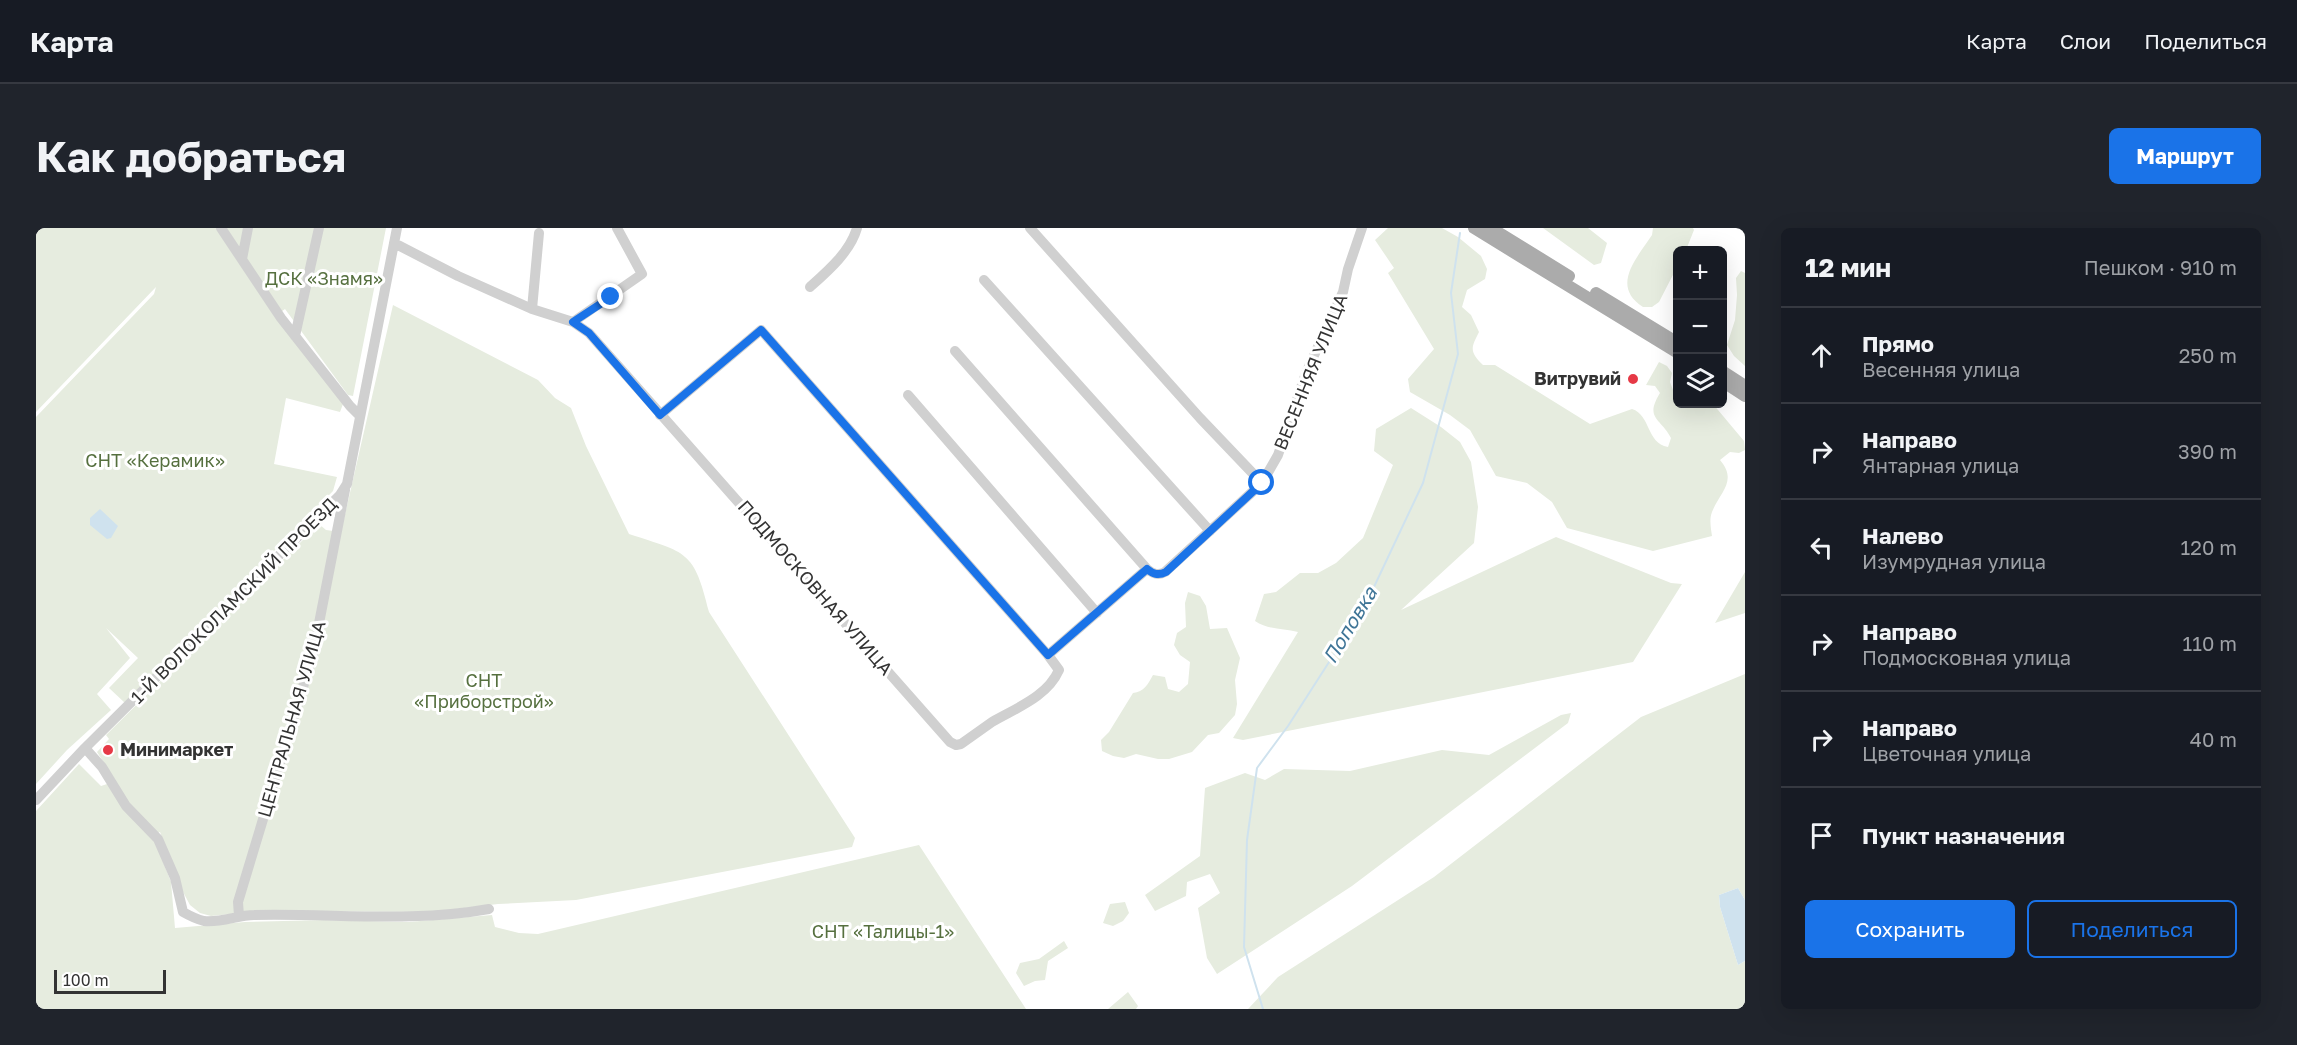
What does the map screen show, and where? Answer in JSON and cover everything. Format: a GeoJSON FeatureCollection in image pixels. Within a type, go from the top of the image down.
{"type":"FeatureCollection","features":[{"type":"Feature","properties":{"kind":"main road"},"geometry":{"type":"LineString","coordinates":[[1474,228],[1673,351]]}},
{"type":"Feature","properties":{"kind":"main road"},"geometry":{"type":"LineString","coordinates":[[1491,228],[1673,341]]}},
{"type":"Feature","properties":{"kind":"main road"},"geometry":{"type":"LineString","coordinates":[[1727,374],[1745,386]]}},
{"type":"Feature","properties":{"kind":"main road"},"geometry":{"type":"LineString","coordinates":[[1727,384],[1745,396]]}},
{"type":"Feature","properties":{"kind":"street"},"geometry":{"type":"LineString","coordinates":[[221,228],[296,336],[360,416]]}},
{"type":"Feature","properties":{"kind":"street"},"geometry":{"type":"LineString","coordinates":[[242,259],[248,228]]}},
{"type":"Feature","properties":{"kind":"street"},"geometry":{"type":"LineString","coordinates":[[296,336],[319,228]]}},
{"type":"Feature","properties":{"kind":"street","name":"1-Й ВОЛОКОЛАМСКИЙ ПРОЕЗД"},"geometry":{"type":"LineString","coordinates":[[36,800],[85,748],[329,508],[347,484],[397,228]]}},
{"type":"Feature","properties":{"kind":"street"},"geometry":{"type":"LineString","coordinates":[[394,243],[458,276],[532,309],[573,322],[642,274],[617,228]]}},
{"type":"Feature","properties":{"kind":"street"},"geometry":{"type":"LineString","coordinates":[[810,287],[846,251],[853,241],[857,228]]}},
{"type":"Feature","properties":{"kind":"street"},"geometry":{"type":"LineString","coordinates":[[1030,228],[1200,418],[1262,483]]}},
{"type":"Feature","properties":{"kind":"street","name":"ВЕСЕННЯЯ УЛИЦА"},"geometry":{"type":"LineString","coordinates":[[1147,569],[1153,574],[1160,575],[1166,572],[1262,483],[1278,455],[1306,373],[1343,292],[1362,228]]}},
{"type":"Feature","properties":{"kind":"street"},"geometry":{"type":"LineString","coordinates":[[532,309],[539,232]]}},
{"type":"Feature","properties":{"kind":"street"},"geometry":{"type":"LineString","coordinates":[[984,280],[1210,531]]}},
{"type":"Feature","properties":{"kind":"street","name":"ПОДМОСКОВНАЯ УЛИЦА"},"geometry":{"type":"LineString","coordinates":[[573,322],[589,333],[950,742],[956,746],[961,744],[1047,688],[1059,670],[1048,655]]}},
{"type":"Feature","properties":{"kind":"street"},"geometry":{"type":"LineString","coordinates":[[660,415],[761,330],[1048,655],[1147,569],[955,351]]}},
{"type":"Feature","properties":{"kind":"street"},"geometry":{"type":"LineString","coordinates":[[908,395],[1096,613]]}},
{"type":"Feature","properties":{"kind":"street","name":"ЦЕНТРАЛЬНАЯ УЛИЦА"},"geometry":{"type":"LineString","coordinates":[[239,916],[238,902],[313,654],[347,484]]}},
{"type":"Feature","properties":{"kind":"street"},"geometry":{"type":"LineString","coordinates":[[85,748],[102,767],[126,806],[158,839],[175,878],[183,912],[192,917],[206,921],[239,916],[404,917],[452,915],[489,909]]}},
{"type":"Feature","properties":{"kind":"green space"},"geometry":{"type":"Polygon","coordinates":[[[36,228],[386,228],[353,396],[348,395],[285,309],[278,314],[343,404],[340,412],[286,398],[274,464],[337,477],[333,491],[125,703],[109,688],[138,658],[106,628],[130,658],[97,694],[111,710],[67,750],[36,784],[36,417],[154,294],[156,287],[36,412],[36,228]]]}},
{"type":"Feature","properties":{"kind":"green space"},"geometry":{"type":"Polygon","coordinates":[[[1388,228],[1442,228],[1458,237],[1481,256],[1487,269],[1485,279],[1467,290],[1462,307],[1471,315],[1479,332],[1473,346],[1473,353],[1483,365],[1495,365],[1590,424],[1632,409],[1643,417],[1656,440],[1668,447],[1671,438],[1654,413],[1655,402],[1660,393],[1655,386],[1646,385],[1659,362],[1667,366],[1672,373],[1670,382],[1673,390],[1673,408],[1716,408],[1744,441],[1745,450],[1739,453],[1730,452],[1720,460],[1725,467],[1727,480],[1711,515],[1712,536],[1653,551],[1567,528],[1552,502],[1527,483],[1496,476],[1470,430],[1450,415],[1410,392],[1408,379],[1434,349],[1388,273],[1394,268],[1375,240],[1388,228]]]}},
{"type":"Feature","properties":{"kind":"green space"},"geometry":{"type":"Polygon","coordinates":[[[1543,228],[1588,228],[1607,243],[1601,263],[1594,265],[1543,228]]]}},
{"type":"Feature","properties":{"kind":"green space"},"geometry":{"type":"Polygon","coordinates":[[[1653,228],[1693,228],[1694,230],[1688,246],[1673,246],[1673,275],[1659,302],[1652,307],[1643,307],[1633,299],[1628,290],[1627,281],[1634,262],[1652,235],[1653,228]]]}},
{"type":"Feature","properties":{"kind":"green space"},"geometry":{"type":"Polygon","coordinates":[[[1741,271],[1745,273],[1745,366],[1734,356],[1727,345],[1735,320],[1736,278],[1741,271]]]}},
{"type":"Feature","properties":{"kind":"green space","name":"СНТ «Приборстрой»"},"geometry":{"type":"Polygon","coordinates":[[[393,305],[538,380],[555,398],[571,408],[586,446],[629,534],[664,545],[685,557],[692,565],[704,592],[709,612],[855,838],[852,847],[576,900],[498,904],[431,912],[262,911],[211,916],[200,913],[190,905],[160,832],[153,836],[171,882],[175,928],[245,922],[324,920],[409,922],[492,915],[495,927],[519,933],[538,934],[919,845],[1026,1009],[36,1009],[36,811],[79,764],[101,786],[116,781],[97,752],[109,739],[106,735],[319,524],[326,530],[341,532],[393,305]]]}},
{"type":"Feature","properties":{"kind":"green space"},"geometry":{"type":"Polygon","coordinates":[[[1411,408],[1460,442],[1471,462],[1478,507],[1474,543],[1401,610],[1556,537],[1671,583],[1682,584],[1633,662],[1243,740],[1233,738],[1298,632],[1270,627],[1255,621],[1264,594],[1276,592],[1300,573],[1318,573],[1336,563],[1363,538],[1393,465],[1374,451],[1376,429],[1411,408]]]}},
{"type":"Feature","properties":{"kind":"green space"},"geometry":{"type":"Polygon","coordinates":[[[1745,572],[1745,613],[1715,623],[1745,572]]]}},
{"type":"Feature","properties":{"kind":"green space"},"geometry":{"type":"Polygon","coordinates":[[[1188,592],[1200,596],[1206,606],[1210,629],[1227,628],[1240,658],[1235,680],[1237,704],[1235,715],[1219,733],[1208,735],[1192,752],[1169,759],[1136,754],[1124,758],[1102,751],[1101,740],[1109,732],[1133,693],[1143,689],[1153,675],[1165,677],[1168,689],[1179,692],[1188,684],[1190,662],[1180,655],[1174,645],[1177,633],[1186,627],[1185,603],[1188,592]]]}},
{"type":"Feature","properties":{"kind":"green space"},"geometry":{"type":"Polygon","coordinates":[[[1745,674],[1745,900],[1738,888],[1719,895],[1720,907],[1738,965],[1745,961],[1745,1009],[1248,1009],[1278,977],[1434,877],[1641,717],[1745,674]]]}},
{"type":"Feature","properties":{"kind":"green space"},"geometry":{"type":"Polygon","coordinates":[[[1571,713],[1568,723],[1352,886],[1217,974],[1207,958],[1198,908],[1220,893],[1210,874],[1187,882],[1186,896],[1155,911],[1145,895],[1200,856],[1205,788],[1245,773],[1265,780],[1284,769],[1350,771],[1442,750],[1489,755],[1561,715],[1571,713]]]}},
{"type":"Feature","properties":{"kind":"green space"},"geometry":{"type":"Polygon","coordinates":[[[1125,902],[1129,913],[1123,921],[1113,926],[1103,923],[1110,904],[1125,902]]]}},
{"type":"Feature","properties":{"kind":"green space"},"geometry":{"type":"Polygon","coordinates":[[[1064,941],[1068,948],[1048,961],[1045,980],[1024,986],[1016,973],[1020,963],[1039,959],[1064,941]]]}},
{"type":"Feature","properties":{"kind":"green space"},"geometry":{"type":"Polygon","coordinates":[[[1128,992],[1138,1006],[1136,1009],[1108,1009],[1128,992]]]}},
{"type":"Feature","properties":{"kind":"water"},"geometry":{"type":"Polygon","coordinates":[[[100,509],[118,526],[111,538],[107,539],[90,525],[90,518],[100,509]]]}},
{"type":"Feature","properties":{"kind":"water"},"geometry":{"type":"Polygon","coordinates":[[[1738,888],[1745,900],[1745,961],[1738,965],[1720,907],[1719,895],[1738,888]]]}},
{"type":"Feature","properties":{"kind":"waterway","name":"Поповка"},"geometry":{"type":"LineString","coordinates":[[1263,1009],[1244,947],[1247,840],[1257,768],[1288,726],[1365,606],[1423,483],[1458,354],[1451,293],[1460,233]]}},
{"type":"Feature","properties":{"kind":"place","name":"Витрувий"},"geometry":{"type":"Point","coordinates":[1633,379]}},
{"type":"Feature","properties":{"kind":"place","name":"Минимаркет"},"geometry":{"type":"Point","coordinates":[108,750]}},
{"type":"Feature","properties":{"kind":"route"},"geometry":{"type":"LineString","coordinates":[[611,297],[573,322],[589,333],[660,415],[761,330],[1048,655],[1147,569],[1153,574],[1160,575],[1166,572],[1262,483]]}},
{"type":"Feature","properties":{"kind":"park label","name":"ДСК «Знамя»"},"geometry":{"type":"Point","coordinates":[324,279]}},
{"type":"Feature","properties":{"kind":"park label","name":"СНТ «Керамик»"},"geometry":{"type":"Point","coordinates":[155,461]}},
{"type":"Feature","properties":{"kind":"park label","name":"СНТ «Талицы-1»"},"geometry":{"type":"Point","coordinates":[883,932]}}]}
